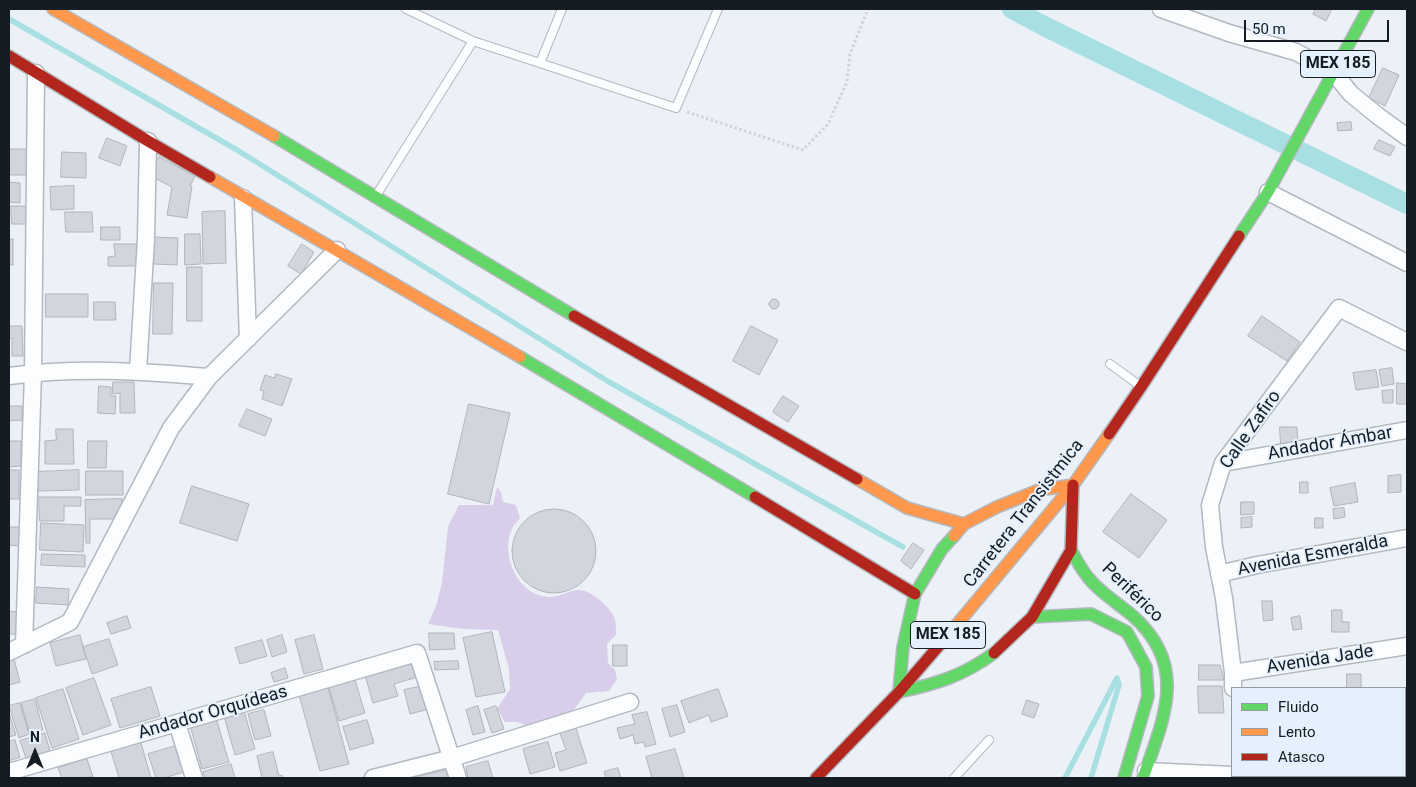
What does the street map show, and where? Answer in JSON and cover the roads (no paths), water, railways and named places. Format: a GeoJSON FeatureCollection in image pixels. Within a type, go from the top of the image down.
{"type":"FeatureCollection","features":[{"type":"Feature","properties":{"kind":"main road"},"geometry":{"type":"LineString","coordinates":[[53,9],[248,120],[586,324],[908,508],[964,524]]}},
{"type":"Feature","properties":{"kind":"main road","name":"MEX 185"},"geometry":{"type":"LineString","coordinates":[[1334,73],[1368,9]]}},
{"type":"Feature","properties":{"kind":"main road"},"geometry":{"type":"LineString","coordinates":[[9,56],[244,198],[460,321],[767,503],[915,594]]}},
{"type":"Feature","properties":{"kind":"main road","name":"Carretera Transistmica"},"geometry":{"type":"LineString","coordinates":[[816,778],[899,692],[1073,485],[1141,387],[1268,192],[1334,73]]}},
{"type":"Feature","properties":{"kind":"main road"},"geometry":{"type":"LineString","coordinates":[[1073,485],[1071,550],[1032,617],[1002,647],[978,665],[938,683],[899,692],[902,647],[915,594],[942,549],[964,524],[997,507],[1039,490],[1073,485]]}},
{"type":"Feature","properties":{"kind":"main road","name":"Periférico"},"geometry":{"type":"LineString","coordinates":[[1071,550],[1091,580],[1138,620],[1158,643],[1164,660],[1169,680],[1165,714],[1144,775]]}},
{"type":"Feature","properties":{"kind":"main road","name":"Periférico"},"geometry":{"type":"LineString","coordinates":[[1032,617],[1091,614],[1127,632],[1146,667],[1148,696],[1124,778]]}},
{"type":"Feature","properties":{"kind":"main road"},"geometry":{"type":"LineString","coordinates":[[1146,667],[1164,660]]}},
{"type":"Feature","properties":{"kind":"street"},"geometry":{"type":"LineString","coordinates":[[1161,9],[1229,33],[1296,52],[1334,73],[1351,94],[1407,137]]}},
{"type":"Feature","properties":{"kind":"street"},"geometry":{"type":"LineString","coordinates":[[24,645],[33,373],[36,73]]}},
{"type":"Feature","properties":{"kind":"street"},"geometry":{"type":"LineString","coordinates":[[138,371],[146,239],[148,141]]}},
{"type":"Feature","properties":{"kind":"street"},"geometry":{"type":"LineString","coordinates":[[1268,192],[1407,263]]}},
{"type":"Feature","properties":{"kind":"street"},"geometry":{"type":"LineString","coordinates":[[244,198],[248,339]]}},
{"type":"Feature","properties":{"kind":"street"},"geometry":{"type":"LineString","coordinates":[[9,652],[70,622],[171,428],[209,377],[338,250]]}},
{"type":"Feature","properties":{"kind":"street","name":"Calle Zafiro"},"geometry":{"type":"LineString","coordinates":[[1233,681],[1224,598],[1214,547],[1210,505],[1223,464],[1340,308],[1407,342]]}},
{"type":"Feature","properties":{"kind":"street"},"geometry":{"type":"LineString","coordinates":[[9,376],[67,371],[138,371],[209,377]]}},
{"type":"Feature","properties":{"kind":"street","name":"Andador Ámbar"},"geometry":{"type":"LineString","coordinates":[[1223,464],[1407,430]]}},
{"type":"Feature","properties":{"kind":"street","name":"Avenida Esmeralda"},"geometry":{"type":"LineString","coordinates":[[1220,574],[1257,565],[1407,538]]}},
{"type":"Feature","properties":{"kind":"street","name":"Avenida Jade"},"geometry":{"type":"LineString","coordinates":[[1233,681],[1407,646]]}},
{"type":"Feature","properties":{"kind":"street","name":"Andador Orquídeas"},"geometry":{"type":"LineString","coordinates":[[9,772],[416,653],[452,758]]}},
{"type":"Feature","properties":{"kind":"street"},"geometry":{"type":"LineString","coordinates":[[373,778],[452,758],[630,702]]}},
{"type":"Feature","properties":{"kind":"street"},"geometry":{"type":"LineString","coordinates":[[177,723],[194,778]]}},
{"type":"Feature","properties":{"kind":"street"},"geometry":{"type":"LineString","coordinates":[[452,758],[458,778]]}},
{"type":"Feature","properties":{"kind":"street"},"geometry":{"type":"LineString","coordinates":[[1144,775],[1231,775]]}},
{"type":"Feature","properties":{"kind":"lane"},"geometry":{"type":"LineString","coordinates":[[406,9],[473,41],[676,108],[718,9]]}},
{"type":"Feature","properties":{"kind":"lane"},"geometry":{"type":"LineString","coordinates":[[540,63],[562,9]]}},
{"type":"Feature","properties":{"kind":"lane"},"geometry":{"type":"LineString","coordinates":[[375,197],[473,41]]}},
{"type":"Feature","properties":{"kind":"lane"},"geometry":{"type":"LineString","coordinates":[[1110,364],[1141,387]]}},
{"type":"Feature","properties":{"kind":"lane"},"geometry":{"type":"LineString","coordinates":[[954,778],[989,740]]}},
{"type":"Feature","properties":{"kind":"waterway"},"geometry":{"type":"LineString","coordinates":[[1012,9],[1407,204]]}},
{"type":"Feature","properties":{"kind":"waterway"},"geometry":{"type":"LineString","coordinates":[[9,19],[237,150],[609,382],[903,547]]}},
{"type":"Feature","properties":{"kind":"waterway"},"geometry":{"type":"LineString","coordinates":[[1065,778],[1117,678],[1119,685],[1091,778]]}}]}
